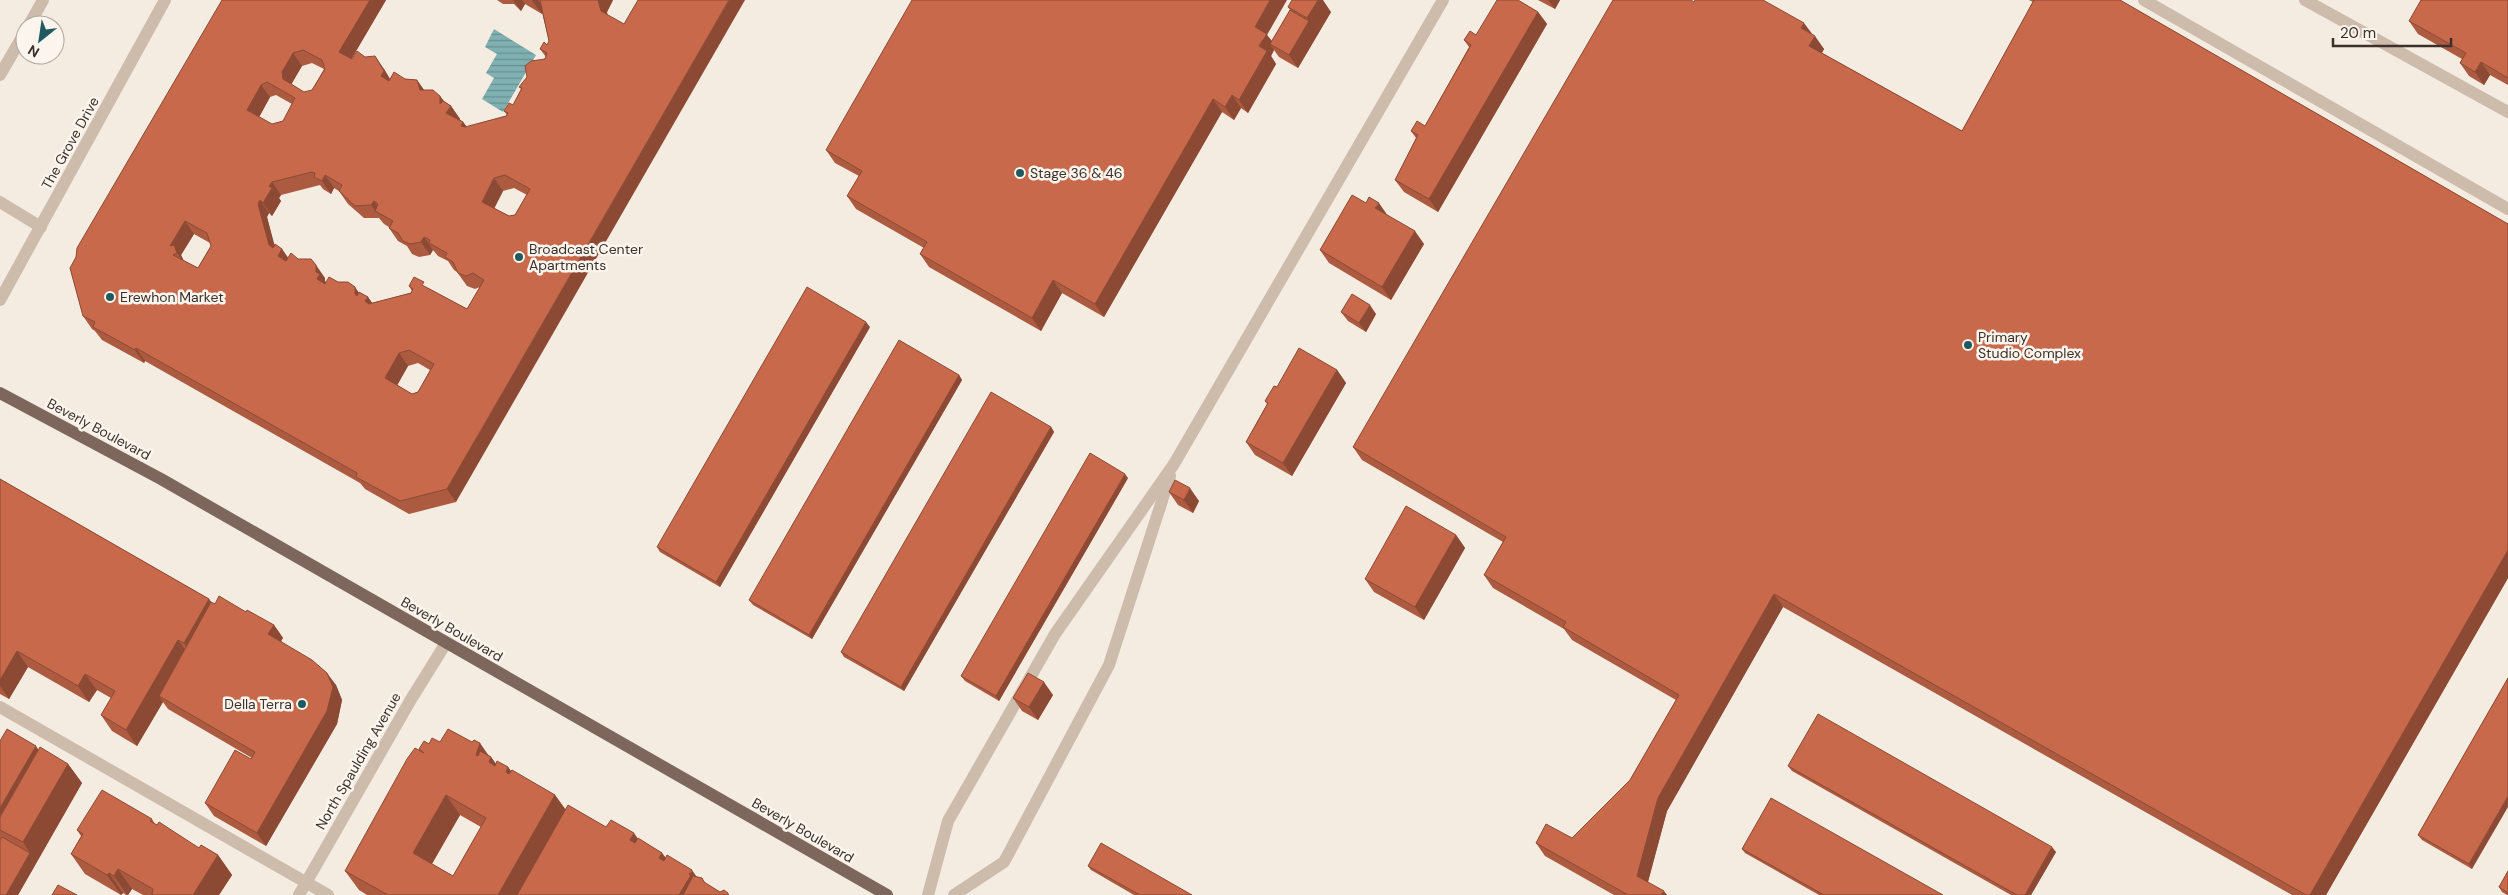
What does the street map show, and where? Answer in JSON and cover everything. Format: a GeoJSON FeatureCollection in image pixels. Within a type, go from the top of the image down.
{"type":"FeatureCollection","features":[{"type":"Feature","properties":{"kind":"main road","name":"Beverly Boulevard"},"geometry":{"type":"LineString","coordinates":[[0,393],[161,479],[887,895]]}},
{"type":"Feature","properties":{"kind":"street"},"geometry":{"type":"LineString","coordinates":[[35,15],[43,0]]}},
{"type":"Feature","properties":{"kind":"street","name":"The Grove Drive"},"geometry":{"type":"LineString","coordinates":[[0,300],[165,0]]}},
{"type":"Feature","properties":{"kind":"street"},"geometry":{"type":"LineString","coordinates":[[928,895],[948,821],[1055,634],[1174,464],[1443,0]]}},
{"type":"Feature","properties":{"kind":"street"},"geometry":{"type":"LineString","coordinates":[[2144,0],[2508,209]]}},
{"type":"Feature","properties":{"kind":"street"},"geometry":{"type":"LineString","coordinates":[[2311,1],[2508,112]]}},
{"type":"Feature","properties":{"kind":"street"},"geometry":{"type":"LineString","coordinates":[[0,75],[15,49]]}},
{"type":"Feature","properties":{"kind":"street"},"geometry":{"type":"LineString","coordinates":[[0,202],[41,227]]}},
{"type":"Feature","properties":{"kind":"street"},"geometry":{"type":"LineString","coordinates":[[954,895],[1004,862],[1110,665],[1174,464]]}},
{"type":"Feature","properties":{"kind":"street","name":"North Spaulding Avenue"},"geometry":{"type":"LineString","coordinates":[[299,895],[410,701],[446,643]]}},
{"type":"Feature","properties":{"kind":"street"},"geometry":{"type":"LineString","coordinates":[[0,707],[328,895]]}},
{"type":"Feature","properties":{"kind":"water"},"geometry":{"type":"Polygon","coordinates":[[[494,29],[536,55],[503,112],[482,99],[494,78],[486,73],[497,54],[485,47],[494,29]]]}},
{"type":"Feature","properties":{"kind":"building","name":"Broadcast Center Apartments"},"geometry":{"type":"Polygon","coordinates":[[[222,0],[370,0],[339,52],[352,59],[357,51],[365,57],[375,56],[384,71],[381,76],[389,81],[394,72],[405,79],[417,80],[420,90],[433,90],[440,96],[440,104],[443,101],[451,106],[446,113],[463,122],[461,126],[465,127],[506,116],[508,113],[504,111],[509,103],[513,105],[522,88],[519,87],[527,77],[525,66],[531,61],[545,59],[547,53],[540,49],[544,42],[547,45],[549,41],[540,0],[598,0],[601,11],[624,24],[638,0],[729,0],[447,489],[400,501],[356,477],[357,473],[136,348],[135,350],[93,327],[95,322],[83,316],[70,268],[76,257],[77,248],[222,0]],[[303,50],[293,53],[282,72],[283,79],[304,92],[312,90],[325,69],[322,60],[303,50]],[[267,82],[261,85],[247,110],[272,124],[283,121],[295,98],[267,82]],[[312,172],[272,182],[269,186],[272,188],[263,203],[260,200],[258,204],[269,245],[273,248],[275,244],[282,249],[278,256],[286,261],[291,253],[298,259],[311,259],[316,265],[316,272],[320,274],[317,279],[325,284],[329,277],[338,282],[348,282],[355,287],[355,294],[357,296],[359,292],[368,297],[365,301],[369,304],[411,293],[413,289],[409,286],[414,277],[424,282],[422,285],[467,309],[484,280],[473,273],[466,276],[458,273],[453,262],[445,257],[447,253],[429,243],[430,240],[424,237],[421,242],[410,244],[403,241],[398,233],[389,228],[393,221],[375,211],[378,204],[374,201],[371,205],[355,206],[339,191],[342,185],[325,175],[322,181],[314,177],[315,173],[312,172]],[[505,175],[494,178],[482,202],[509,216],[515,215],[530,189],[505,175]],[[185,221],[170,246],[174,245],[177,253],[173,255],[198,268],[211,246],[207,233],[185,221]],[[409,350],[399,353],[385,378],[412,394],[418,392],[434,364],[409,350]]]}},
{"type":"Feature","properties":{"kind":"building","name":"Stage 36 & 46"},"geometry":{"type":"Polygon","coordinates":[[[912,0],[1270,0],[1255,27],[1267,34],[1259,46],[1267,51],[1239,100],[1232,95],[1225,107],[1213,99],[1095,304],[1053,280],[1032,318],[920,254],[927,242],[847,196],[862,171],[826,150],[912,0]]]}},
{"type":"Feature","properties":{"kind":"building"},"geometry":{"type":"Polygon","coordinates":[[[1292,0],[1318,0],[1307,18],[1288,7],[1292,0]]]}},
{"type":"Feature","properties":{"kind":"building"},"geometry":{"type":"Polygon","coordinates":[[[1497,0],[1518,0],[1538,12],[1429,199],[1395,180],[1418,135],[1411,131],[1417,121],[1425,126],[1471,45],[1464,40],[1470,31],[1476,35],[1497,0]]]}},
{"type":"Feature","properties":{"kind":"building","name":"Primary Studio Complex"},"geometry":{"type":"Polygon","coordinates":[[[1613,0],[1691,0],[1694,2],[1695,0],[1763,0],[1804,23],[1801,28],[1815,36],[1809,46],[1962,131],[2034,0],[2120,0],[2508,224],[2508,550],[2310,895],[2306,895],[1774,594],[1658,798],[1637,876],[1664,891],[1661,895],[1628,895],[1536,843],[1546,824],[1572,838],[1630,780],[1679,695],[1563,627],[1566,622],[1484,575],[1506,537],[1353,447],[1613,0]]]}},
{"type":"Feature","properties":{"kind":"building"},"geometry":{"type":"Polygon","coordinates":[[[2421,0],[2508,0],[2508,78],[2481,62],[2475,72],[2460,63],[2466,53],[2409,21],[2421,0]]]}},
{"type":"Feature","properties":{"kind":"building"},"geometry":{"type":"Polygon","coordinates":[[[1290,10],[1309,21],[1289,55],[1270,44],[1290,10]]]}},
{"type":"Feature","properties":{"kind":"building"},"geometry":{"type":"Polygon","coordinates":[[[1352,195],[1366,203],[1369,197],[1379,203],[1375,208],[1415,231],[1382,287],[1320,250],[1352,195]]]}},
{"type":"Feature","properties":{"kind":"building"},"geometry":{"type":"Polygon","coordinates":[[[807,287],[866,322],[716,582],[657,547],[807,287]]]}},
{"type":"Feature","properties":{"kind":"building"},"geometry":{"type":"Polygon","coordinates":[[[1352,294],[1370,305],[1359,323],[1341,312],[1352,294]]]}},
{"type":"Feature","properties":{"kind":"building"},"geometry":{"type":"Polygon","coordinates":[[[899,340],[959,375],[809,635],[749,600],[899,340]]]}},
{"type":"Feature","properties":{"kind":"building"},"geometry":{"type":"Polygon","coordinates":[[[1299,348],[1337,370],[1283,463],[1246,442],[1268,403],[1265,401],[1274,386],[1277,387],[1299,348]]]}},
{"type":"Feature","properties":{"kind":"building"},"geometry":{"type":"Polygon","coordinates":[[[991,392],[1051,427],[901,687],[841,652],[991,392]]]}},
{"type":"Feature","properties":{"kind":"building"},"geometry":{"type":"Polygon","coordinates":[[[1090,453],[1125,474],[996,696],[961,676],[1090,453]]]}},
{"type":"Feature","properties":{"kind":"building"},"geometry":{"type":"Polygon","coordinates":[[[0,479],[209,599],[184,643],[178,640],[126,730],[101,715],[115,691],[85,674],[78,686],[17,651],[0,680],[0,479]]]}},
{"type":"Feature","properties":{"kind":"building"},"geometry":{"type":"Polygon","coordinates":[[[1175,480],[1190,488],[1184,500],[1169,492],[1175,480]]]}},
{"type":"Feature","properties":{"kind":"building"},"geometry":{"type":"Polygon","coordinates":[[[1406,506],[1456,535],[1415,607],[1365,579],[1406,506]]]}},
{"type":"Feature","properties":{"kind":"building"},"geometry":{"type":"Polygon","coordinates":[[[219,596],[246,612],[247,610],[274,625],[268,634],[312,660],[327,673],[333,687],[327,711],[257,833],[205,803],[235,750],[251,759],[255,752],[159,696],[211,602],[215,604],[219,596]]]}},
{"type":"Feature","properties":{"kind":"building"},"geometry":{"type":"Polygon","coordinates":[[[1028,673],[1044,682],[1029,707],[1013,698],[1028,673]]]}},
{"type":"Feature","properties":{"kind":"building"},"geometry":{"type":"Polygon","coordinates":[[[2508,678],[2508,796],[2469,864],[2418,835],[2508,678]]]}},
{"type":"Feature","properties":{"kind":"building"},"geometry":{"type":"Polygon","coordinates":[[[1818,714],[2052,847],[2025,895],[2017,895],[1788,766],[1818,714]]]}},
{"type":"Feature","properties":{"kind":"building"},"geometry":{"type":"Polygon","coordinates":[[[7,729],[36,746],[0,808],[0,741],[7,729]]]}},
{"type":"Feature","properties":{"kind":"building"},"geometry":{"type":"Polygon","coordinates":[[[448,729],[472,742],[474,740],[480,743],[476,755],[478,756],[480,751],[491,757],[489,762],[495,766],[497,761],[508,767],[506,772],[509,774],[512,770],[555,795],[498,895],[388,895],[345,871],[407,759],[415,748],[424,753],[419,749],[424,741],[429,744],[432,738],[440,742],[448,729]],[[446,795],[413,853],[453,876],[486,818],[446,795]]]}},
{"type":"Feature","properties":{"kind":"building"},"geometry":{"type":"Polygon","coordinates":[[[40,747],[68,764],[23,842],[0,830],[0,817],[40,747]]]}},
{"type":"Feature","properties":{"kind":"building"},"geometry":{"type":"Polygon","coordinates":[[[102,790],[152,819],[150,821],[157,825],[159,822],[199,848],[201,845],[218,855],[193,895],[153,895],[153,889],[118,869],[114,876],[109,873],[107,875],[71,854],[83,834],[77,830],[102,790]]]}},
{"type":"Feature","properties":{"kind":"building"},"geometry":{"type":"Polygon","coordinates":[[[1771,798],[1943,895],[1824,895],[1742,849],[1771,798]]]}},
{"type":"Feature","properties":{"kind":"building"},"geometry":{"type":"Polygon","coordinates":[[[568,805],[606,827],[611,820],[634,833],[630,840],[635,843],[638,838],[662,853],[659,858],[664,861],[667,855],[692,870],[679,895],[517,895],[568,805]]]}},
{"type":"Feature","properties":{"kind":"building"},"geometry":{"type":"Polygon","coordinates":[[[2,837],[30,853],[6,895],[0,895],[0,840],[2,837]]]}},
{"type":"Feature","properties":{"kind":"building"},"geometry":{"type":"Polygon","coordinates":[[[1101,843],[1192,895],[1140,895],[1088,866],[1101,843]]]}},
{"type":"Feature","properties":{"kind":"building"},"geometry":{"type":"Polygon","coordinates":[[[2508,871],[2508,893],[2499,887],[2508,871]]]}},
{"type":"Feature","properties":{"kind":"building"},"geometry":{"type":"Polygon","coordinates":[[[693,876],[702,878],[704,882],[720,892],[724,890],[728,895],[683,895],[693,876]]]}},
{"type":"Feature","properties":{"kind":"building"},"geometry":{"type":"Polygon","coordinates":[[[58,885],[77,895],[52,895],[58,885]]]}},
{"type":"Feature","properties":{"kind":"place","name":"Stage 36 & 46"},"geometry":{"type":"Point","coordinates":[1020,173]}},
{"type":"Feature","properties":{"kind":"place","name":"Broadcast Center Apartments"},"geometry":{"type":"Point","coordinates":[519,257]}},
{"type":"Feature","properties":{"kind":"place","name":"Erewhon Market"},"geometry":{"type":"Point","coordinates":[110,297]}},
{"type":"Feature","properties":{"kind":"place","name":"Primary Studio Complex"},"geometry":{"type":"Point","coordinates":[1968,345]}},
{"type":"Feature","properties":{"kind":"place","name":"Della Terra"},"geometry":{"type":"Point","coordinates":[302,704]}}]}
